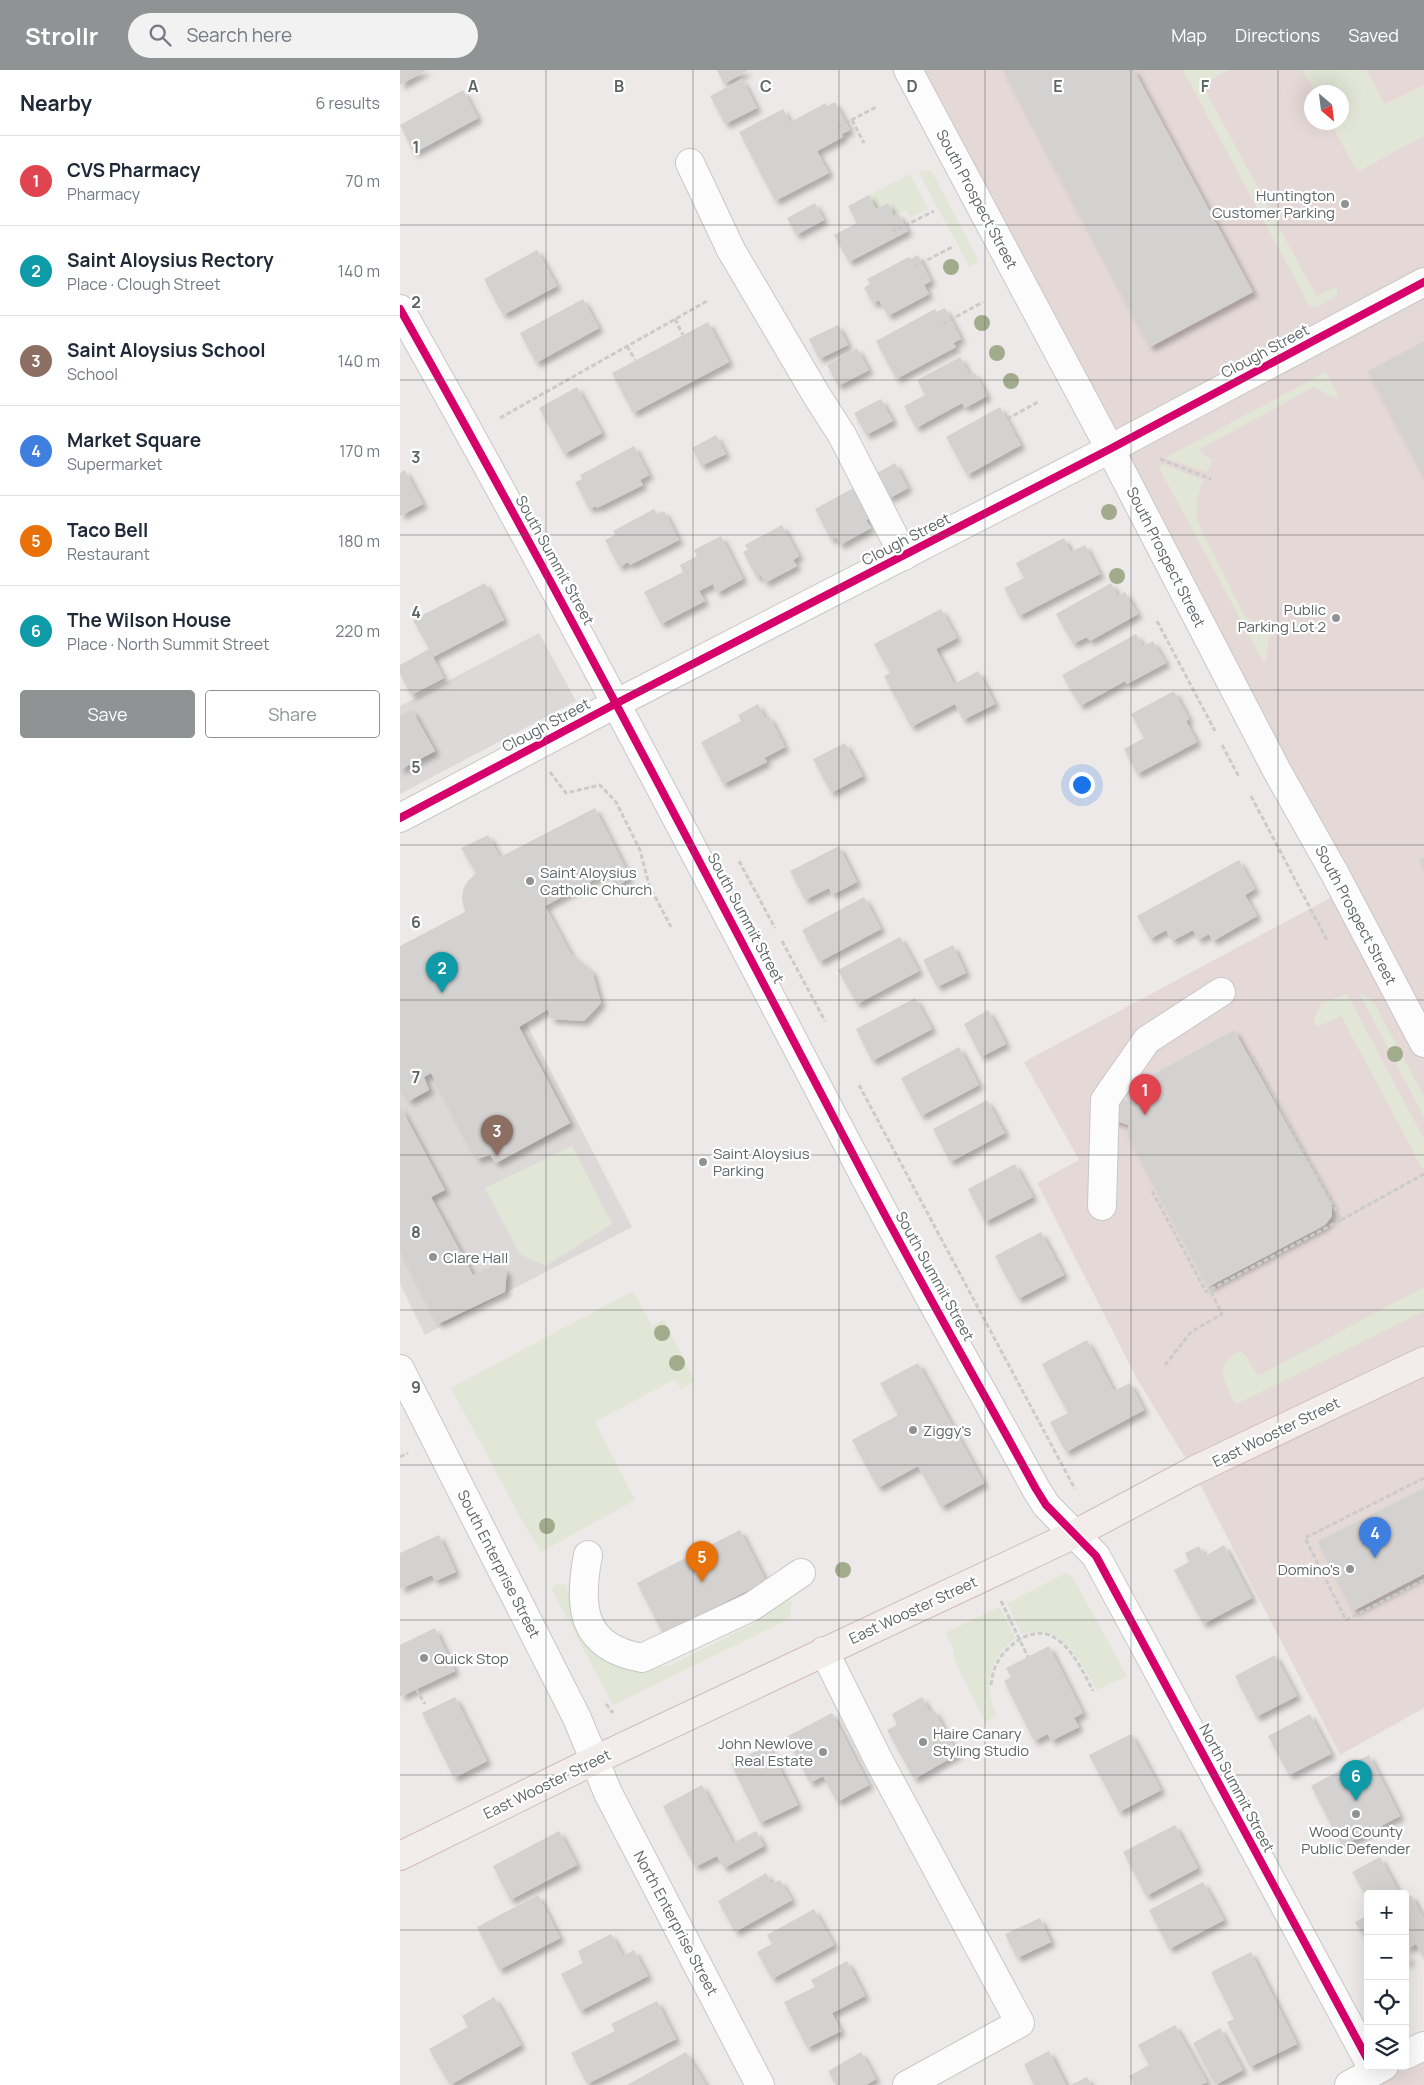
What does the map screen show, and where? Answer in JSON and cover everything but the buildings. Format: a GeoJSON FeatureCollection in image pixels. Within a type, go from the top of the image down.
{"type":"FeatureCollection","features":[{"type":"Feature","properties":{"kind":"main road","name":"East Wooster Street"},"geometry":{"type":"LineString","coordinates":[[400,1856],[594,1760],[1075,1534],[1194,1471],[1424,1361]]}},
{"type":"Feature","properties":{"kind":"street","name":"South Prospect Street"},"geometry":{"type":"LineString","coordinates":[[908,70],[1110,449],[1276,769],[1335,874],[1424,1044]]}},
{"type":"Feature","properties":{"kind":"street"},"geometry":{"type":"LineString","coordinates":[[690,163],[730,250],[842,434],[904,556]]}},
{"type":"Feature","properties":{"kind":"street","name":"Clough Street"},"geometry":{"type":"LineString","coordinates":[[400,818],[617,703],[1110,449],[1424,282]]}},
{"type":"Feature","properties":{"kind":"street","name":"South Summit Street"},"geometry":{"type":"LineString","coordinates":[[400,309],[617,703],[859,1167],[1046,1504],[1075,1534]]}},
{"type":"Feature","properties":{"kind":"street"},"geometry":{"type":"LineString","coordinates":[[1102,1206],[1105,1100],[1146,1040],[1220,992]]}},
{"type":"Feature","properties":{"kind":"street","name":"South Enterprise Street"},"geometry":{"type":"LineString","coordinates":[[400,1369],[577,1718],[594,1760]]}},
{"type":"Feature","properties":{"kind":"street","name":"North Summit Street"},"geometry":{"type":"LineString","coordinates":[[1075,1534],[1096,1556],[1364,2048]]}},
{"type":"Feature","properties":{"kind":"street"},"geometry":{"type":"LineString","coordinates":[[588,1555],[582,1594],[588,1623],[598,1640],[614,1651],[642,1658],[750,1606],[801,1573]]}},
{"type":"Feature","properties":{"kind":"street"},"geometry":{"type":"LineString","coordinates":[[824,1651],[878,1760],[1020,2024],[907,2085]]}},
{"type":"Feature","properties":{"kind":"street","name":"North Enterprise Street"},"geometry":{"type":"LineString","coordinates":[[594,1760],[608,1793],[760,2085]]}},
{"type":"Feature","properties":{"kind":"street"},"geometry":{"type":"LineString","coordinates":[[1409,2053],[1424,2046]]}},
{"type":"Feature","properties":{"kind":"street"},"geometry":{"type":"LineString","coordinates":[[1349,2085],[1376,2070]]}},
{"type":"Feature","properties":{"kind":"path"},"geometry":{"type":"LineString","coordinates":[[838,127],[878,106]]}},
{"type":"Feature","properties":{"kind":"path"},"geometry":{"type":"LineString","coordinates":[[852,120],[864,143]]}},
{"type":"Feature","properties":{"kind":"path"},"geometry":{"type":"LineString","coordinates":[[893,228],[894,230],[934,211]]}},
{"type":"Feature","properties":{"kind":"path"},"geometry":{"type":"LineString","coordinates":[[914,267],[954,246]]}},
{"type":"Feature","properties":{"kind":"path"},"geometry":{"type":"LineString","coordinates":[[500,418],[709,300]]}},
{"type":"Feature","properties":{"kind":"path"},"geometry":{"type":"LineString","coordinates":[[943,324],[983,302]]}},
{"type":"Feature","properties":{"kind":"path"},"geometry":{"type":"LineString","coordinates":[[675,319],[683,335]]}},
{"type":"Feature","properties":{"kind":"path"},"geometry":{"type":"LineString","coordinates":[[628,346],[635,360]]}},
{"type":"Feature","properties":{"kind":"path"},"geometry":{"type":"LineString","coordinates":[[1007,419],[1038,402]]}},
{"type":"Feature","properties":{"kind":"path"},"geometry":{"type":"LineString","coordinates":[[1160,459],[1212,479]]}},
{"type":"Feature","properties":{"kind":"path"},"geometry":{"type":"LineString","coordinates":[[1157,621],[1215,731]]}},
{"type":"Feature","properties":{"kind":"path"},"geometry":{"type":"LineString","coordinates":[[1222,745],[1240,777]]}},
{"type":"Feature","properties":{"kind":"path"},"geometry":{"type":"LineString","coordinates":[[547,767],[566,793],[600,785],[616,802],[640,850],[649,885],[671,928]]}},
{"type":"Feature","properties":{"kind":"path"},"geometry":{"type":"LineString","coordinates":[[1251,796],[1327,940]]}},
{"type":"Feature","properties":{"kind":"path"},"geometry":{"type":"LineString","coordinates":[[739,861],[775,928]]}},
{"type":"Feature","properties":{"kind":"path"},"geometry":{"type":"LineString","coordinates":[[782,941],[825,1021]]}},
{"type":"Feature","properties":{"kind":"path"},"geometry":{"type":"LineString","coordinates":[[1253,1056],[1341,1220]]}},
{"type":"Feature","properties":{"kind":"path"},"geometry":{"type":"LineString","coordinates":[[859,1085],[1077,1492]]}},
{"type":"Feature","properties":{"kind":"path"},"geometry":{"type":"LineString","coordinates":[[1152,1191],[1206,1292],[1424,1174]]}},
{"type":"Feature","properties":{"kind":"path"},"geometry":{"type":"LineString","coordinates":[[1165,1365],[1191,1332],[1222,1314],[1210,1290]]}},
{"type":"Feature","properties":{"kind":"path"},"geometry":{"type":"LineString","coordinates":[[400,1457],[411,1451]]}},
{"type":"Feature","properties":{"kind":"path"},"geometry":{"type":"LineString","coordinates":[[1424,1478],[1304,1538],[1346,1620],[1424,1580]]}},
{"type":"Feature","properties":{"kind":"path"},"geometry":{"type":"LineString","coordinates":[[1001,1601],[1028,1657]]}},
{"type":"Feature","properties":{"kind":"path"},"geometry":{"type":"LineString","coordinates":[[991,1685],[996,1664],[1003,1653],[1019,1639],[1030,1634],[1039,1634],[1055,1638],[1062,1644],[1081,1669],[1093,1691]]}},
{"type":"Feature","properties":{"kind":"path"},"geometry":{"type":"LineString","coordinates":[[416,1689],[425,1704]]}},
{"type":"Feature","properties":{"kind":"shaded area"},"geometry":{"type":"Polygon","coordinates":[[[908,70],[1424,70],[1424,1708],[1340,1755],[1193,1471],[1137,1379],[1037,1183],[1079,1160],[1024,1062],[1343,891],[908,70]]]}},
{"type":"Feature","properties":{"kind":"shaded area"},"geometry":{"type":"Polygon","coordinates":[[[539,633],[576,701],[400,794],[400,706],[539,633]]]}},
{"type":"Feature","properties":{"kind":"shaded area"},"geometry":{"type":"Polygon","coordinates":[[[496,965],[632,1227],[425,1335],[400,1284],[400,1013],[496,965]]]}},
{"type":"Feature","properties":{"kind":"shaded area"},"geometry":{"type":"Polygon","coordinates":[[[1424,2046],[1424,2085],[1381,2085],[1374,2072],[1378,2070],[1409,2070],[1409,2054],[1424,2046]]]}},
{"type":"Feature","properties":{"kind":"green space"},"geometry":{"type":"Polygon","coordinates":[[[1183,70],[1229,70],[1202,84],[1316,296],[1336,287],[1338,295],[1316,308],[1309,305],[1183,70]]]}},
{"type":"Feature","properties":{"kind":"green space"},"geometry":{"type":"Polygon","coordinates":[[[1302,70],[1366,70],[1385,104],[1424,85],[1424,136],[1357,172],[1335,130],[1349,130],[1349,85],[1311,85],[1302,70]]]}},
{"type":"Feature","properties":{"kind":"green space"},"geometry":{"type":"Polygon","coordinates":[[[931,170],[978,260],[970,268],[918,171],[931,170]]]}},
{"type":"Feature","properties":{"kind":"green space"},"geometry":{"type":"Polygon","coordinates":[[[910,174],[928,209],[911,218],[906,210],[894,216],[888,203],[876,209],[869,195],[910,174]]]}},
{"type":"Feature","properties":{"kind":"green space"},"geometry":{"type":"Polygon","coordinates":[[[1326,372],[1338,396],[1333,397],[1314,387],[1198,450],[1212,460],[1207,472],[1165,458],[1326,372]]]}},
{"type":"Feature","properties":{"kind":"green space"},"geometry":{"type":"Polygon","coordinates":[[[1162,464],[1203,480],[1197,500],[1197,521],[1244,615],[1269,631],[1267,660],[1263,661],[1164,477],[1160,469],[1162,464]]]}},
{"type":"Feature","properties":{"kind":"green space"},"geometry":{"type":"Polygon","coordinates":[[[1359,993],[1369,998],[1376,1006],[1424,1097],[1424,1117],[1359,993]]]}},
{"type":"Feature","properties":{"kind":"green space"},"geometry":{"type":"Polygon","coordinates":[[[1347,994],[1424,1139],[1424,1167],[1422,1168],[1341,1016],[1317,1027],[1314,1023],[1315,1016],[1322,1003],[1347,994]]]}},
{"type":"Feature","properties":{"kind":"green space"},"geometry":{"type":"Polygon","coordinates":[[[572,1146],[612,1224],[545,1266],[520,1254],[485,1188],[572,1146]]]}},
{"type":"Feature","properties":{"kind":"green space"},"geometry":{"type":"Polygon","coordinates":[[[1424,1287],[1424,1311],[1236,1404],[1223,1375],[1226,1362],[1240,1351],[1246,1356],[1258,1376],[1424,1287]]]}},
{"type":"Feature","properties":{"kind":"green space"},"geometry":{"type":"Polygon","coordinates":[[[633,1291],[652,1326],[664,1319],[695,1381],[681,1389],[675,1379],[595,1422],[635,1500],[541,1552],[451,1388],[633,1291]]]}},
{"type":"Feature","properties":{"kind":"green space"},"geometry":{"type":"Polygon","coordinates":[[[1066,1573],[1072,1576],[1127,1676],[1097,1690],[1076,1656],[1058,1638],[1048,1633],[1035,1631],[1022,1635],[1007,1603],[1066,1573]]]}},
{"type":"Feature","properties":{"kind":"green space"},"geometry":{"type":"Polygon","coordinates":[[[566,1584],[577,1622],[651,1665],[669,1666],[753,1624],[776,1601],[784,1597],[792,1602],[789,1619],[613,1705],[552,1590],[556,1585],[566,1584]]]}},
{"type":"Feature","properties":{"kind":"green space"},"geometry":{"type":"Polygon","coordinates":[[[999,1607],[1016,1638],[994,1663],[989,1683],[992,1704],[997,1715],[985,1722],[954,1659],[954,1651],[945,1633],[999,1607]]]}},
{"type":"Feature","properties":{"kind":"cycle path"},"geometry":{"type":"LineString","coordinates":[[400,818],[617,703],[1110,449],[1424,282]]}},
{"type":"Feature","properties":{"kind":"cycle path"},"geometry":{"type":"LineString","coordinates":[[400,309],[518,521],[924,1287],[1046,1505],[1096,1556],[1364,2053]]}},
{"type":"Feature","properties":{"kind":"place","name":"Huntington Customer Parking"},"geometry":{"type":"Point","coordinates":[1345,204]}},
{"type":"Feature","properties":{"kind":"place","name":"Public Parking Lot 2"},"geometry":{"type":"Point","coordinates":[1336,618]}},
{"type":"Feature","properties":{"kind":"place","name":"Saint Aloysius Catholic Church"},"geometry":{"type":"Point","coordinates":[530,881]}},
{"type":"Feature","properties":{"kind":"place","name":"Saint Aloysius Rectory"},"geometry":{"type":"Point","coordinates":[442,993]}},
{"type":"Feature","properties":{"kind":"place","name":"CVS Pharmacy"},"geometry":{"type":"Point","coordinates":[1145,1115]}},
{"type":"Feature","properties":{"kind":"place","name":"Saint Aloysius School"},"geometry":{"type":"Point","coordinates":[497,1156]}},
{"type":"Feature","properties":{"kind":"place","name":"Saint Aloysius Parking"},"geometry":{"type":"Point","coordinates":[703,1162]}},
{"type":"Feature","properties":{"kind":"place","name":"Clare Hall"},"geometry":{"type":"Point","coordinates":[433,1257]}},
{"type":"Feature","properties":{"kind":"place","name":"Ziggy's"},"geometry":{"type":"Point","coordinates":[913,1430]}},
{"type":"Feature","properties":{"kind":"place","name":"Market Square"},"geometry":{"type":"Point","coordinates":[1375,1558]}},
{"type":"Feature","properties":{"kind":"place","name":"Domino's"},"geometry":{"type":"Point","coordinates":[1350,1569]}},
{"type":"Feature","properties":{"kind":"place","name":"Taco Bell"},"geometry":{"type":"Point","coordinates":[702,1582]}},
{"type":"Feature","properties":{"kind":"place","name":"Quick Stop"},"geometry":{"type":"Point","coordinates":[424,1658]}},
{"type":"Feature","properties":{"kind":"place","name":"Haire Canary Styling Studio"},"geometry":{"type":"Point","coordinates":[923,1742]}},
{"type":"Feature","properties":{"kind":"place","name":"John Newlove Real Estate"},"geometry":{"type":"Point","coordinates":[823,1752]}},
{"type":"Feature","properties":{"kind":"place","name":"The Wilson House"},"geometry":{"type":"Point","coordinates":[1356,1801]}},
{"type":"Feature","properties":{"kind":"place","name":"Wood County Public Defender"},"geometry":{"type":"Point","coordinates":[1356,1814]}}]}
